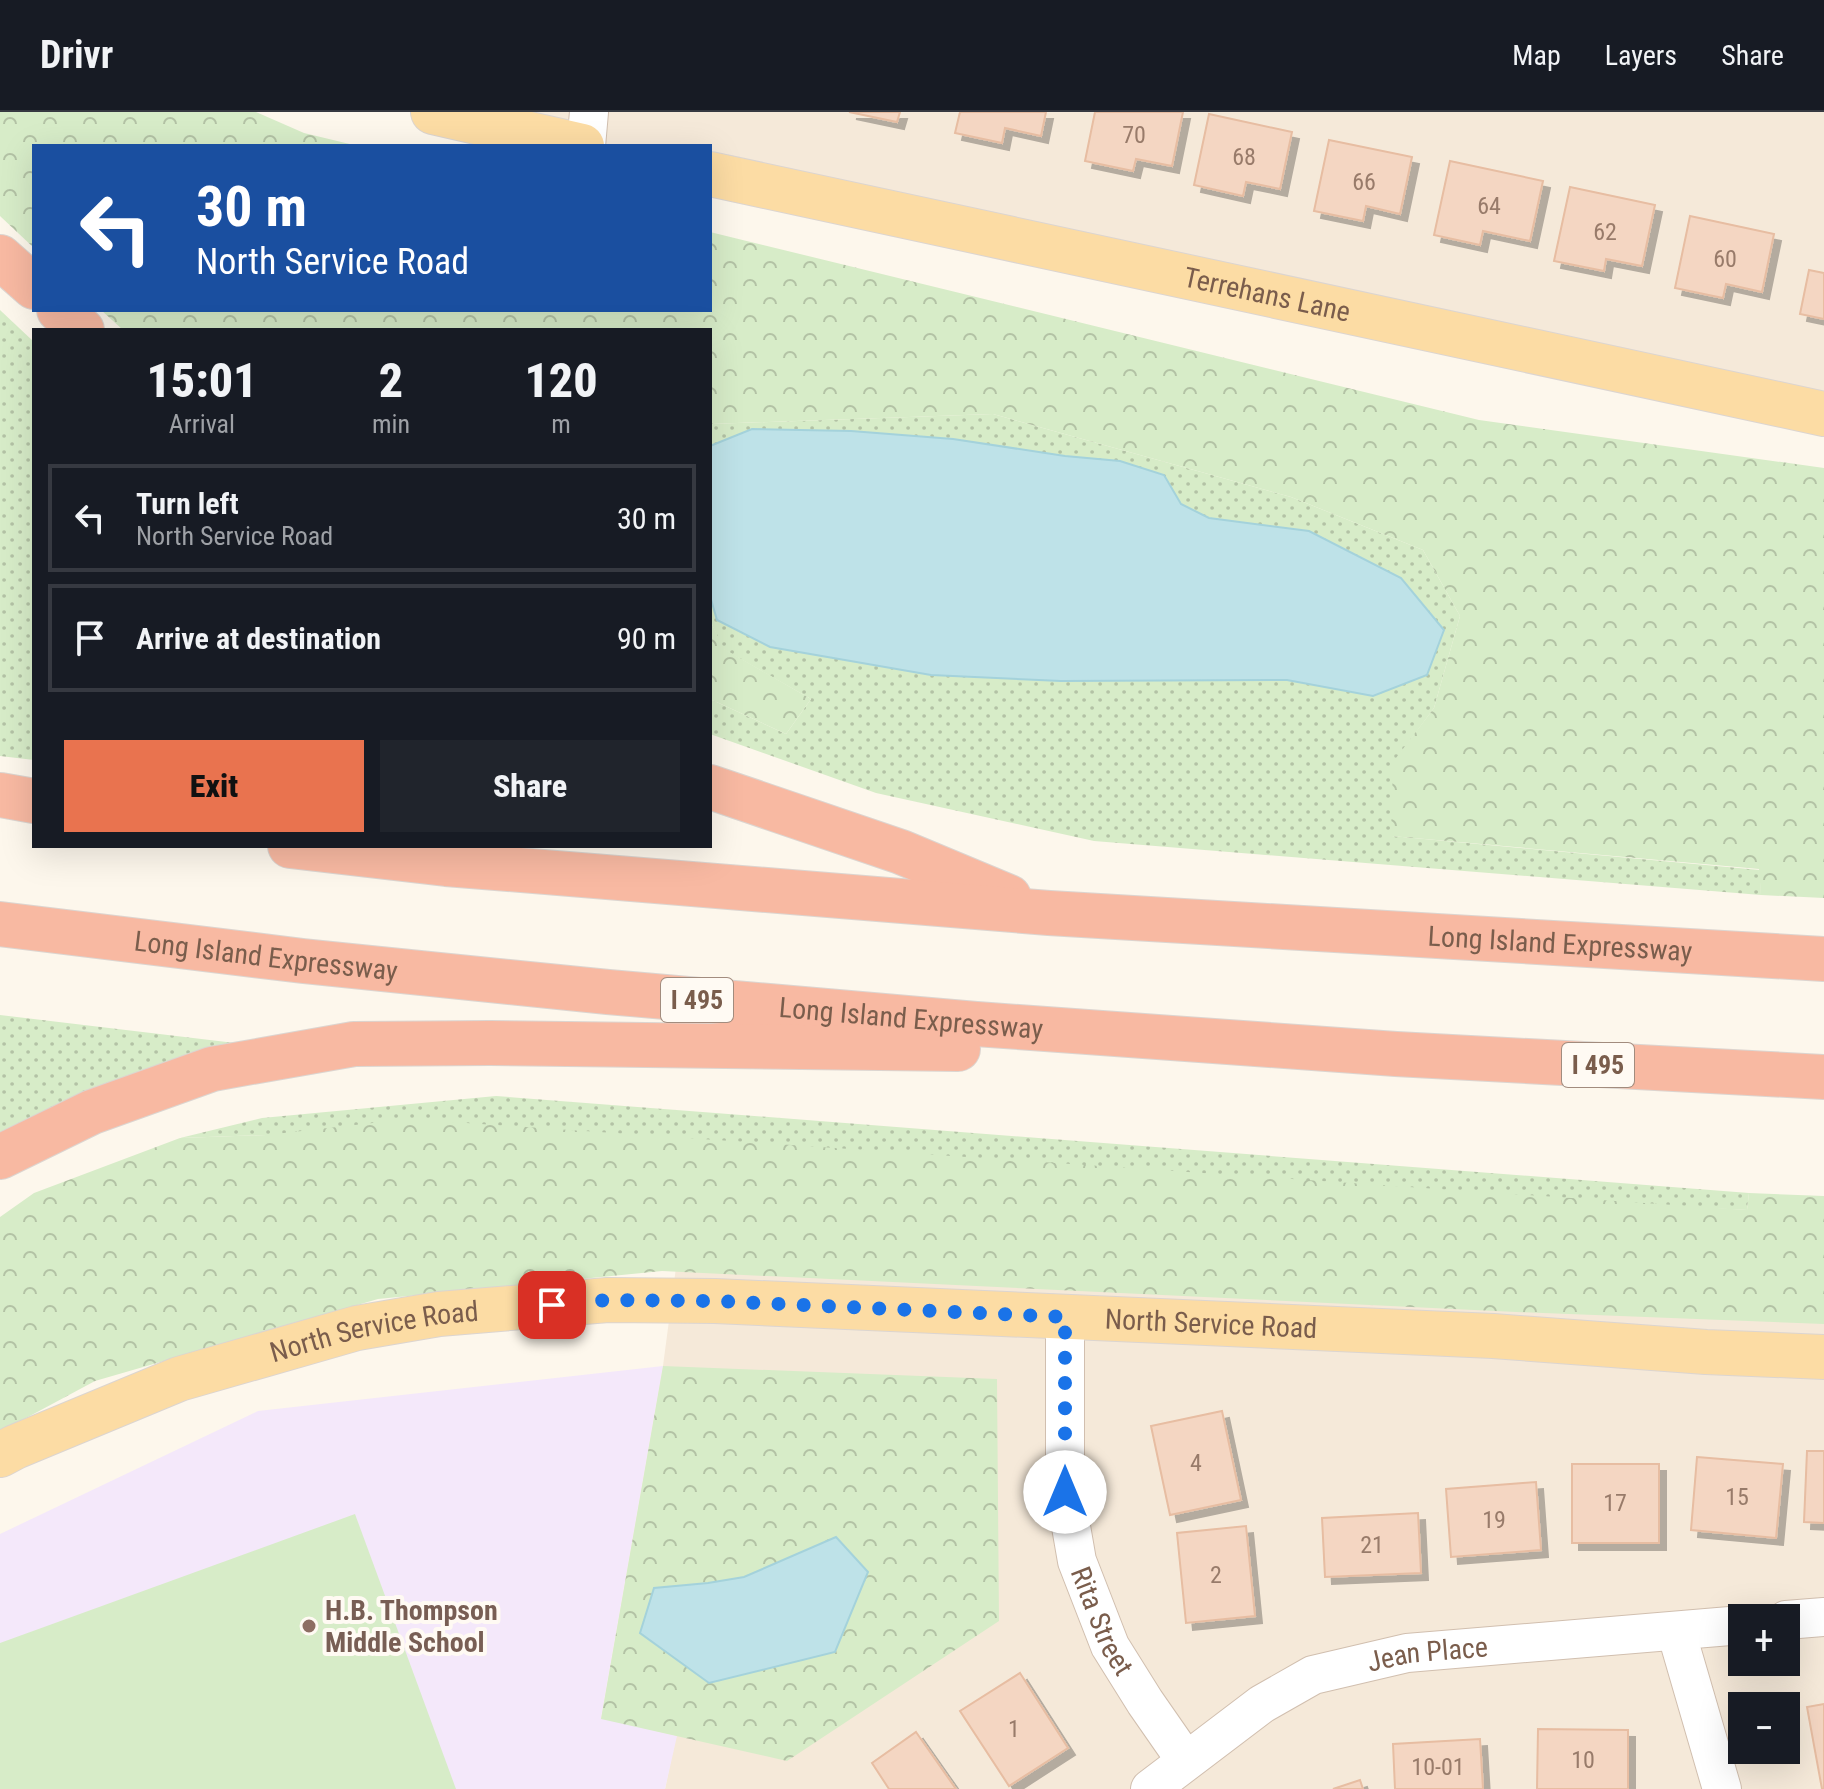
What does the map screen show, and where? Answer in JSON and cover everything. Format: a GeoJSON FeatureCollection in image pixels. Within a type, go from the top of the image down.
{"type":"FeatureCollection","features":[{"type":"Feature","properties":{"kind":"highway"},"geometry":{"type":"LineString","coordinates":[[0,257],[32,285]]}},
{"type":"Feature","properties":{"kind":"highway"},"geometry":{"type":"LineString","coordinates":[[61,312],[80,328]]}},
{"type":"Feature","properties":{"kind":"highway"},"geometry":{"type":"LineString","coordinates":[[712,788],[901,852],[1049,913]]}},
{"type":"Feature","properties":{"kind":"highway"},"geometry":{"type":"LineString","coordinates":[[0,795],[32,801]]}},
{"type":"Feature","properties":{"kind":"highway","name":"Long Island Expressway"},"geometry":{"type":"LineString","coordinates":[[307,848],[446,864],[1049,913],[1809,958]]}},
{"type":"Feature","properties":{"kind":"highway","name":"Long Island Expressway"},"geometry":{"type":"LineString","coordinates":[[0,924],[303,961],[608,992],[976,1024],[1396,1054],[1812,1076]]}},
{"type":"Feature","properties":{"kind":"highway"},"geometry":{"type":"LineString","coordinates":[[0,1157],[92,1112],[212,1069],[354,1044],[1396,1054]]}},
{"type":"Feature","properties":{"kind":"main road"},"geometry":{"type":"LineString","coordinates":[[433,112],[575,144]]}},
{"type":"Feature","properties":{"kind":"main road","name":"Terrehans Lane"},"geometry":{"type":"LineString","coordinates":[[712,174],[1824,414]]}},
{"type":"Feature","properties":{"kind":"main road","name":"North Service Road"},"geometry":{"type":"LineString","coordinates":[[0,1455],[179,1379],[357,1328],[439,1314],[623,1300],[715,1301],[1493,1336],[1706,1352],[1824,1357]]}},
{"type":"Feature","properties":{"kind":"street"},"geometry":{"type":"LineString","coordinates":[[584,144],[589,112]]}},
{"type":"Feature","properties":{"kind":"street","name":"Rita Street"},"geometry":{"type":"LineString","coordinates":[[1065,1317],[1065,1492],[1077,1561],[1110,1646],[1186,1761]]}},
{"type":"Feature","properties":{"kind":"street"},"geometry":{"type":"LineString","coordinates":[[1800,1619],[1824,1617]]}},
{"type":"Feature","properties":{"kind":"street","name":"Jean Place"},"geometry":{"type":"LineString","coordinates":[[1150,1789],[1262,1704],[1313,1675],[1407,1653],[1728,1626]]}},
{"type":"Feature","properties":{"kind":"street"},"geometry":{"type":"LineString","coordinates":[[1676,1631],[1722,1789]]}},
{"type":"Feature","properties":{"kind":"shaded area"},"geometry":{"type":"Polygon","coordinates":[[[433,112],[1824,112],[1824,414],[712,174],[712,144],[573,144],[433,112]]]}},
{"type":"Feature","properties":{"kind":"shaded area"},"geometry":{"type":"Polygon","coordinates":[[[677,1260],[1824,1274],[1824,1789],[665,1789],[676,1736],[601,1719],[663,1366],[677,1260]]]}},
{"type":"Feature","properties":{"kind":"shaded area","name":"H.B. Thompson Middle School"},"geometry":{"type":"Polygon","coordinates":[[[663,1366],[601,1718],[677,1736],[665,1789],[0,1789],[0,1534],[258,1411],[663,1366]]]}},
{"type":"Feature","properties":{"kind":"green space"},"geometry":{"type":"Polygon","coordinates":[[[0,112],[256,112],[304,133],[350,144],[32,144],[32,246],[0,216],[0,112]]]}},
{"type":"Feature","properties":{"kind":"green space"},"geometry":{"type":"Polygon","coordinates":[[[712,232],[1479,420],[1824,468],[1824,898],[1761,895],[1759,869],[1391,836],[1393,762],[1434,708],[1460,616],[1423,550],[1291,497],[993,414],[712,424],[712,328],[121,328],[103,312],[712,312],[712,232]]]}},
{"type":"Feature","properties":{"kind":"green space"},"geometry":{"type":"Polygon","coordinates":[[[0,310],[32,340],[32,760],[0,756],[0,310]]]}},
{"type":"Feature","properties":{"kind":"green space"},"geometry":{"type":"Polygon","coordinates":[[[993,414],[1291,497],[1423,550],[1460,616],[1434,708],[1394,762],[1392,836],[1760,870],[1761,895],[1094,841],[876,793],[712,735],[712,700],[786,734],[811,699],[723,649],[712,624],[712,424],[993,414]]]}},
{"type":"Feature","properties":{"kind":"green space"},"geometry":{"type":"Polygon","coordinates":[[[712,624],[724,649],[811,699],[786,734],[712,700],[712,624]]]}},
{"type":"Feature","properties":{"kind":"green space"},"geometry":{"type":"Polygon","coordinates":[[[0,1015],[278,1048],[0,1141],[0,1015]]]}},
{"type":"Feature","properties":{"kind":"green space"},"geometry":{"type":"Polygon","coordinates":[[[496,1096],[1749,1193],[1747,1210],[266,1135],[180,1138],[262,1118],[496,1096]]]}},
{"type":"Feature","properties":{"kind":"green space"},"geometry":{"type":"Polygon","coordinates":[[[408,1119],[1747,1210],[1749,1193],[1824,1196],[1824,1324],[662,1271],[378,1299],[95,1381],[0,1432],[0,1217],[34,1193],[180,1138],[266,1135],[408,1119]]]}},
{"type":"Feature","properties":{"kind":"green space"},"geometry":{"type":"Polygon","coordinates":[[[663,1366],[997,1379],[999,1621],[787,1761],[601,1719],[663,1366]],[[836,1537],[744,1577],[708,1583],[640,1633],[836,1537]]]}},
{"type":"Feature","properties":{"kind":"green space"},"geometry":{"type":"Polygon","coordinates":[[[355,1514],[456,1789],[0,1789],[0,1643],[355,1514]]]}},
{"type":"Feature","properties":{"kind":"water"},"geometry":{"type":"Polygon","coordinates":[[[752,429],[851,431],[953,439],[1120,461],[1164,475],[1181,504],[1209,518],[1309,531],[1401,578],[1444,630],[1427,675],[1373,696],[1287,680],[1061,681],[931,675],[770,647],[717,620],[712,603],[712,445],[752,429]]]}},
{"type":"Feature","properties":{"kind":"water"},"geometry":{"type":"Polygon","coordinates":[[[836,1537],[868,1572],[835,1652],[709,1683],[640,1633],[654,1588],[744,1577],[836,1537]]]}},
{"type":"Feature","properties":{"kind":"building"},"geometry":{"type":"Polygon","coordinates":[[[849,112],[900,112],[897,122],[849,112]]]}},
{"type":"Feature","properties":{"kind":"building"},"geometry":{"type":"Polygon","coordinates":[[[960,112],[1046,112],[1041,136],[1005,128],[1002,143],[955,133],[960,112]]]}},
{"type":"Feature","properties":{"kind":"building"},"geometry":{"type":"Polygon","coordinates":[[[1095,112],[1183,112],[1172,166],[1136,159],[1133,171],[1085,161],[1095,112]]]}},
{"type":"Feature","properties":{"kind":"building"},"geometry":{"type":"Polygon","coordinates":[[[1209,114],[1292,132],[1280,189],[1246,182],[1243,196],[1194,185],[1209,114]]]}},
{"type":"Feature","properties":{"kind":"building"},"geometry":{"type":"Polygon","coordinates":[[[1329,140],[1412,157],[1400,214],[1366,206],[1363,221],[1314,211],[1329,140]]]}},
{"type":"Feature","properties":{"kind":"building"},"geometry":{"type":"Polygon","coordinates":[[[1450,161],[1543,181],[1530,241],[1483,231],[1480,245],[1434,235],[1450,161]]]}},
{"type":"Feature","properties":{"kind":"building"},"geometry":{"type":"Polygon","coordinates":[[[1570,187],[1655,205],[1642,266],[1606,259],[1604,271],[1554,261],[1570,187]]]}},
{"type":"Feature","properties":{"kind":"building"},"geometry":{"type":"Polygon","coordinates":[[[1690,216],[1774,234],[1762,292],[1726,284],[1723,298],[1675,288],[1690,216]]]}},
{"type":"Feature","properties":{"kind":"building"},"geometry":{"type":"Polygon","coordinates":[[[1809,270],[1824,273],[1824,319],[1800,314],[1809,270]]]}},
{"type":"Feature","properties":{"kind":"building"},"geometry":{"type":"Polygon","coordinates":[[[1222,1411],[1241,1500],[1170,1515],[1151,1426],[1222,1411]]]}},
{"type":"Feature","properties":{"kind":"building"},"geometry":{"type":"Polygon","coordinates":[[[1807,1451],[1824,1451],[1824,1523],[1804,1522],[1807,1451]]]}},
{"type":"Feature","properties":{"kind":"building"},"geometry":{"type":"Polygon","coordinates":[[[1697,1457],[1783,1464],[1776,1538],[1691,1530],[1697,1457]]]}},
{"type":"Feature","properties":{"kind":"building"},"geometry":{"type":"Polygon","coordinates":[[[1572,1464],[1659,1464],[1659,1543],[1572,1543],[1572,1464]]]}},
{"type":"Feature","properties":{"kind":"building"},"geometry":{"type":"Polygon","coordinates":[[[1536,1482],[1541,1550],[1451,1557],[1446,1489],[1536,1482]]]}},
{"type":"Feature","properties":{"kind":"building"},"geometry":{"type":"Polygon","coordinates":[[[1418,1513],[1421,1573],[1325,1577],[1322,1518],[1418,1513]]]}},
{"type":"Feature","properties":{"kind":"building"},"geometry":{"type":"Polygon","coordinates":[[[1246,1526],[1255,1616],[1186,1623],[1177,1533],[1246,1526]]]}},
{"type":"Feature","properties":{"kind":"building"},"geometry":{"type":"Polygon","coordinates":[[[1020,1673],[1068,1748],[1009,1786],[960,1711],[1020,1673]]]}},
{"type":"Feature","properties":{"kind":"building"},"geometry":{"type":"Polygon","coordinates":[[[1824,1704],[1824,1789],[1822,1789],[1807,1707],[1824,1704]]]}},
{"type":"Feature","properties":{"kind":"building"},"geometry":{"type":"Polygon","coordinates":[[[1538,1729],[1628,1730],[1628,1789],[1537,1789],[1538,1729]]]}},
{"type":"Feature","properties":{"kind":"building"},"geometry":{"type":"Polygon","coordinates":[[[916,1732],[956,1789],[889,1789],[872,1763],[916,1732]]]}},
{"type":"Feature","properties":{"kind":"building"},"geometry":{"type":"Polygon","coordinates":[[[1480,1739],[1483,1789],[1395,1789],[1393,1744],[1480,1739]]]}},
{"type":"Feature","properties":{"kind":"building"},"geometry":{"type":"Polygon","coordinates":[[[1360,1780],[1363,1789],[1333,1789],[1360,1780]]]}},
{"type":"Feature","properties":{"kind":"place","name":"H.B. Thompson Middle School"},"geometry":{"type":"Point","coordinates":[309,1626]}},
{"type":"Feature","properties":{"kind":"route"},"geometry":{"type":"LineString","coordinates":[[552,1305],[608,1300],[715,1301],[1065,1317],[1065,1492]]}}]}
